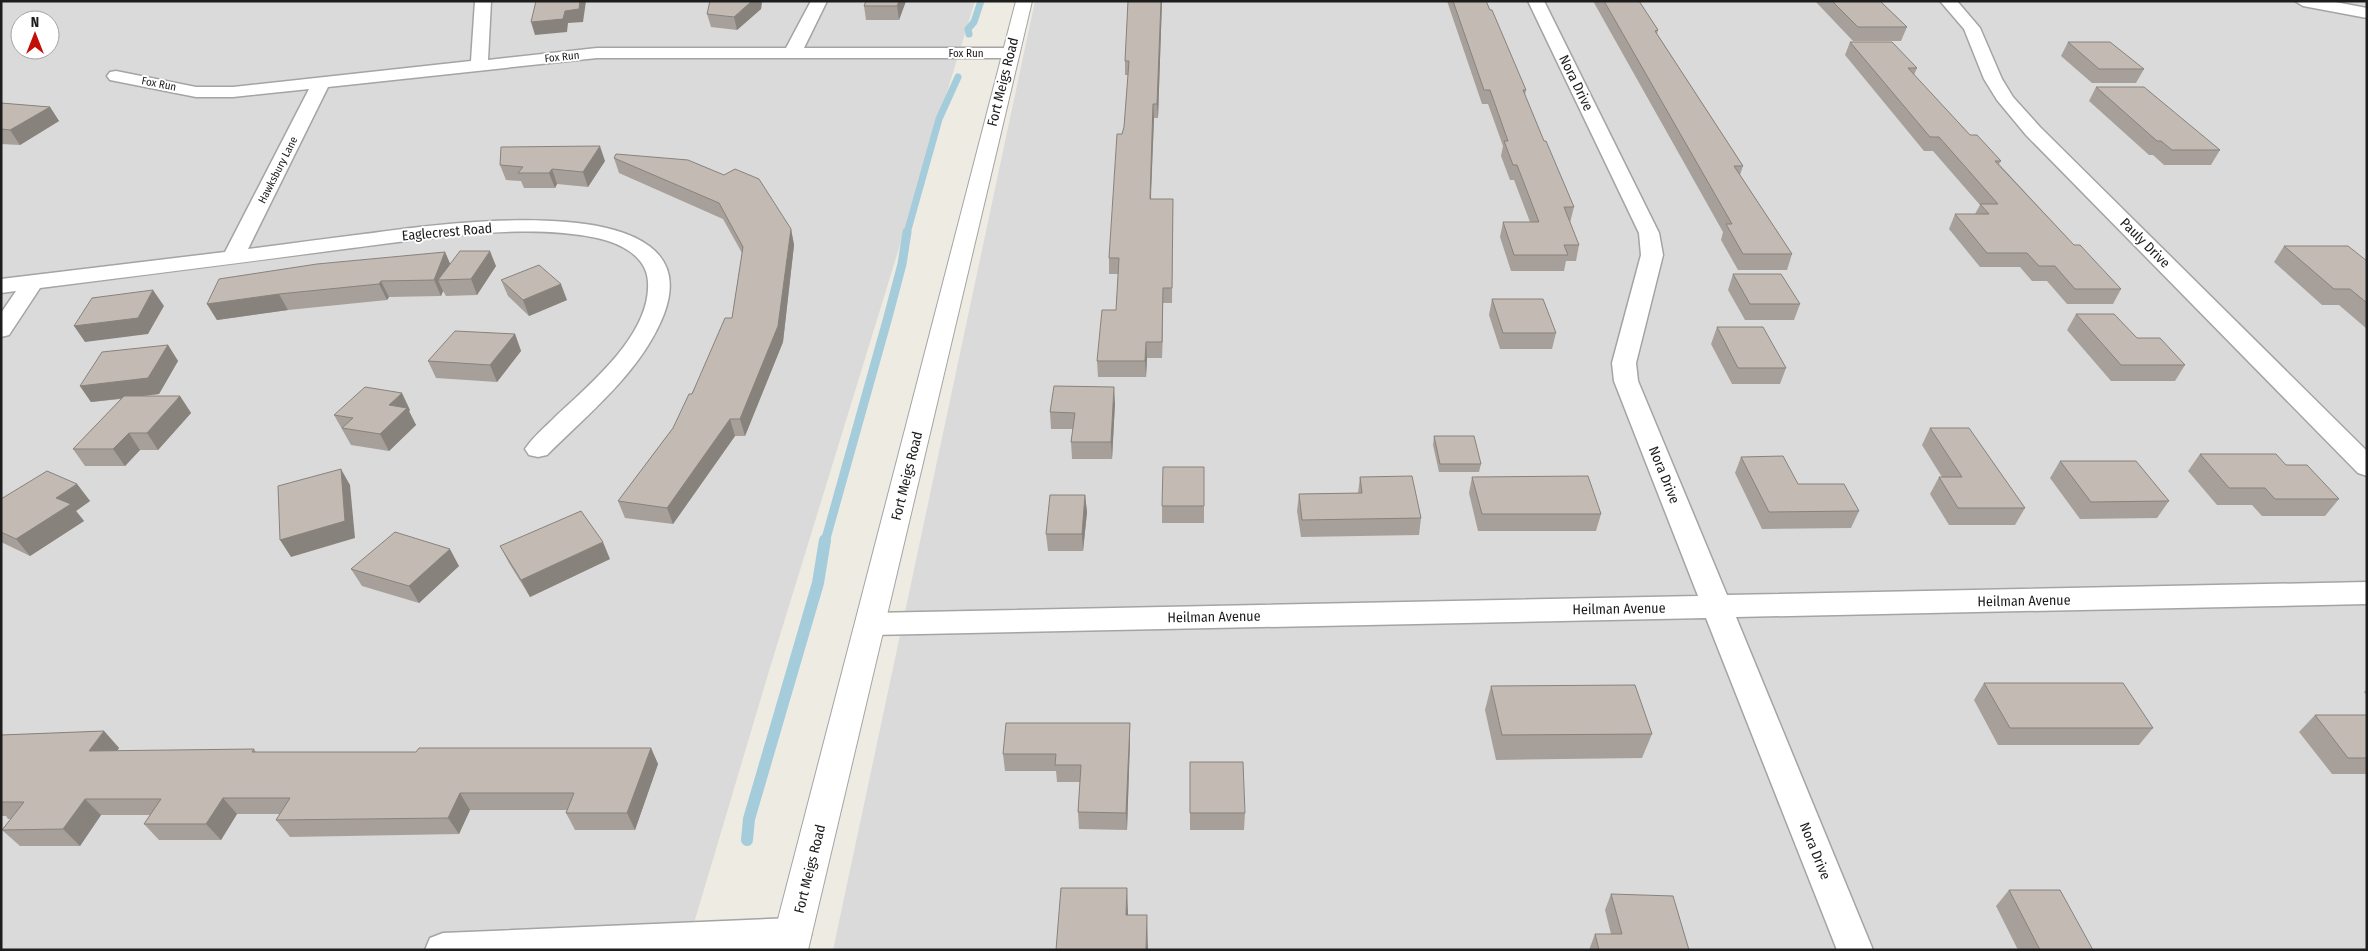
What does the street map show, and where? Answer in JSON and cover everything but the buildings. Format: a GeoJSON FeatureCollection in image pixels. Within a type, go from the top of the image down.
{"type":"FeatureCollection","features":[{"type":"Feature","properties":{"kind":"street"},"geometry":{"type":"LineString","coordinates":[[479,66],[483,1]]}},
{"type":"Feature","properties":{"kind":"street"},"geometry":{"type":"LineString","coordinates":[[792,52],[799,43],[819,1]]}},
{"type":"Feature","properties":{"kind":"street","name":"Fort Meigs Road"},"geometry":{"type":"LineString","coordinates":[[791,942],[1024,1]]}},
{"type":"Feature","properties":{"kind":"street","name":"Nora Drive"},"geometry":{"type":"LineString","coordinates":[[1536,1],[1649,234],[1652,255],[1624,363],[1626,381],[1855,950]]}},
{"type":"Feature","properties":{"kind":"street","name":"Pauly Drive"},"geometry":{"type":"LineString","coordinates":[[1948,1],[1972,28],[1993,79],[2006,100],[2032,131],[2367,467]]}},
{"type":"Feature","properties":{"kind":"street"},"geometry":{"type":"LineString","coordinates":[[2303,1],[2367,13]]}},
{"type":"Feature","properties":{"kind":"street","name":"Fox Run"},"geometry":{"type":"LineString","coordinates":[[116,76],[196,92],[214,92],[321,83],[597,53],[1010,53]]}},
{"type":"Feature","properties":{"kind":"street","name":"Hawksbury Lane"},"geometry":{"type":"LineString","coordinates":[[234,257],[321,83]]}},
{"type":"Feature","properties":{"kind":"street","name":"Eaglecrest Road"},"geometry":{"type":"LineString","coordinates":[[1,286],[457,230],[519,227],[559,228],[613,236],[640,249],[650,258],[660,275],[658,299],[647,326],[631,354],[620,368],[538,449]]}},
{"type":"Feature","properties":{"kind":"street"},"geometry":{"type":"LineString","coordinates":[[1,330],[33,282]]}},
{"type":"Feature","properties":{"kind":"street","name":"Heilman Avenue"},"geometry":{"type":"LineString","coordinates":[[871,624],[2367,594]]}},
{"type":"Feature","properties":{"kind":"street"},"geometry":{"type":"LineString","coordinates":[[443,950],[791,942]]}},
{"type":"Feature","properties":{"kind":"shaded area"},"geometry":{"type":"Polygon","coordinates":[[[1,1],[975,1],[769,671],[686,950],[1,950],[1,1]]]}},
{"type":"Feature","properties":{"kind":"shaded area"},"geometry":{"type":"Polygon","coordinates":[[[1035,1],[2367,1],[2367,950],[833,950],[1035,1]]]}},
{"type":"Feature","properties":{"kind":"waterway"},"geometry":{"type":"LineString","coordinates":[[969,34],[968,29],[974,22],[981,1]]}},
{"type":"Feature","properties":{"kind":"waterway"},"geometry":{"type":"LineString","coordinates":[[907,233],[939,119],[958,77]]}},
{"type":"Feature","properties":{"kind":"waterway"},"geometry":{"type":"LineString","coordinates":[[825,542],[888,317],[902,264],[907,232]]}},
{"type":"Feature","properties":{"kind":"waterway"},"geometry":{"type":"LineString","coordinates":[[747,840],[749,819],[818,583],[825,540]]}}]}
